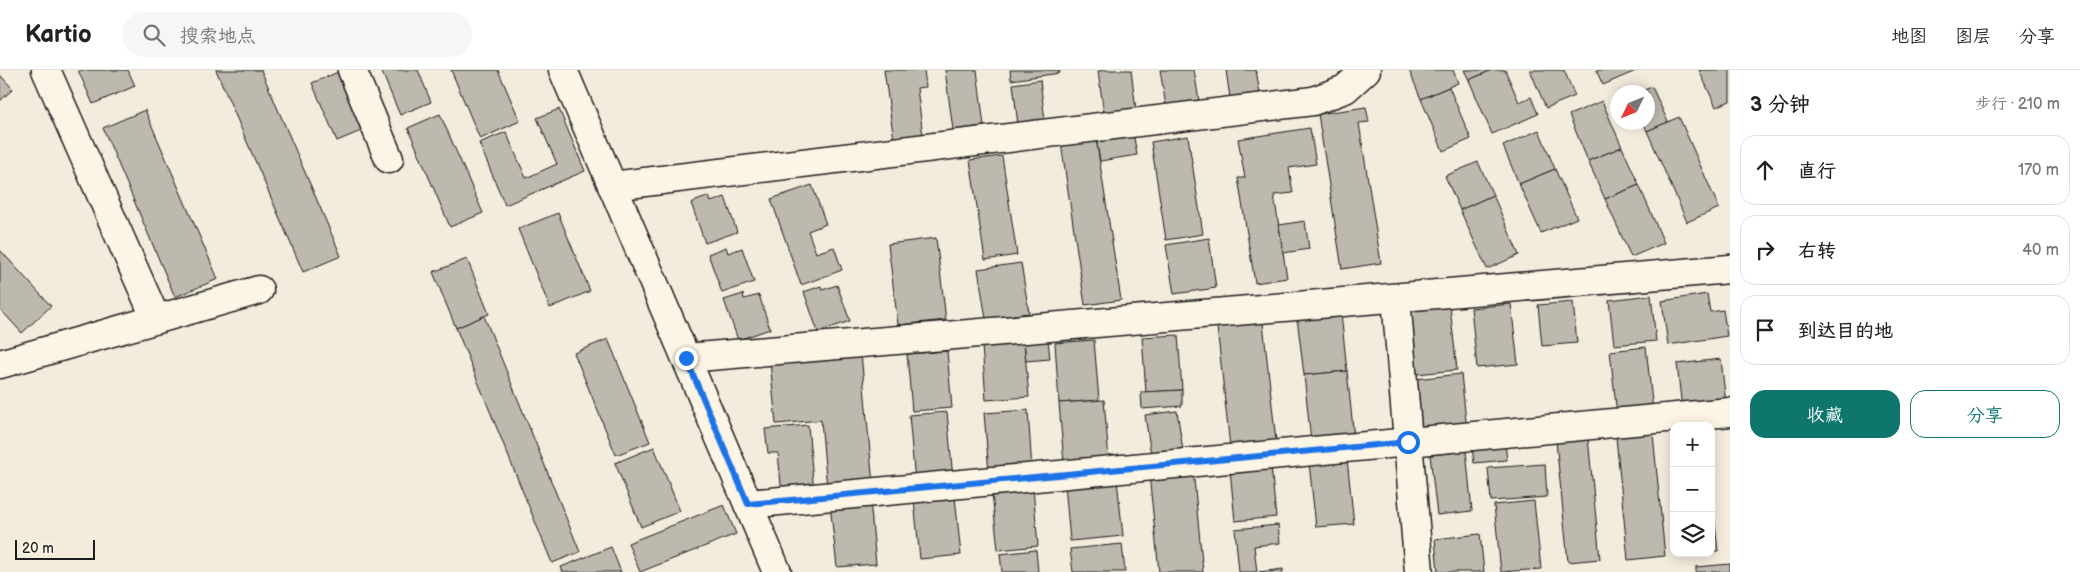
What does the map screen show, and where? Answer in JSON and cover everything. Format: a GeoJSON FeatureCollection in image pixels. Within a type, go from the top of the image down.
{"type":"FeatureCollection","features":[{"type":"Feature","properties":{"kind":"street"},"geometry":{"type":"LineString","coordinates":[[46,70],[156,319]]}},
{"type":"Feature","properties":{"kind":"street"},"geometry":{"type":"LineString","coordinates":[[352,70],[389,159]]}},
{"type":"Feature","properties":{"kind":"street"},"geometry":{"type":"LineString","coordinates":[[562,70],[777,572]]}},
{"type":"Feature","properties":{"kind":"street"},"geometry":{"type":"LineString","coordinates":[[612,186],[1314,101],[1345,89],[1366,70]]}},
{"type":"Feature","properties":{"kind":"street"},"geometry":{"type":"LineString","coordinates":[[686,358],[1730,269]]}},
{"type":"Feature","properties":{"kind":"street"},"geometry":{"type":"LineString","coordinates":[[0,364],[259,290]]}},
{"type":"Feature","properties":{"kind":"street"},"geometry":{"type":"LineString","coordinates":[[1396,298],[1419,572]]}},
{"type":"Feature","properties":{"kind":"street"},"geometry":{"type":"LineString","coordinates":[[748,504],[1730,412]]}},
{"type":"Feature","properties":{"kind":"building"},"geometry":{"type":"Polygon","coordinates":[[[78,70],[128,70],[135,86],[93,104],[78,70]]]}},
{"type":"Feature","properties":{"kind":"building"},"geometry":{"type":"Polygon","coordinates":[[[216,70],[261,70],[341,256],[303,272],[216,70]]]}},
{"type":"Feature","properties":{"kind":"building"},"geometry":{"type":"Polygon","coordinates":[[[343,70],[368,128],[337,141],[312,83],[343,70]]]}},
{"type":"Feature","properties":{"kind":"building"},"geometry":{"type":"Polygon","coordinates":[[[381,70],[418,70],[431,102],[400,115],[381,70]]]}},
{"type":"Feature","properties":{"kind":"building"},"geometry":{"type":"Polygon","coordinates":[[[451,70],[498,70],[520,121],[480,139],[451,70]]]}},
{"type":"Feature","properties":{"kind":"building"},"geometry":{"type":"Polygon","coordinates":[[[884,70],[924,70],[926,87],[917,88],[923,136],[894,140],[884,70]]]}},
{"type":"Feature","properties":{"kind":"building"},"geometry":{"type":"Polygon","coordinates":[[[945,70],[977,70],[984,126],[953,130],[945,70]]]}},
{"type":"Feature","properties":{"kind":"building"},"geometry":{"type":"Polygon","coordinates":[[[1010,70],[1059,70],[1060,73],[1011,80],[1010,70]]]}},
{"type":"Feature","properties":{"kind":"building"},"geometry":{"type":"Polygon","coordinates":[[[1131,70],[1136,110],[1104,114],[1098,71],[1131,70]]]}},
{"type":"Feature","properties":{"kind":"building"},"geometry":{"type":"Polygon","coordinates":[[[1160,70],[1194,70],[1199,101],[1166,106],[1160,70]]]}},
{"type":"Feature","properties":{"kind":"building"},"geometry":{"type":"Polygon","coordinates":[[[1226,70],[1256,70],[1260,94],[1230,98],[1226,70]]]}},
{"type":"Feature","properties":{"kind":"building"},"geometry":{"type":"Polygon","coordinates":[[[1409,70],[1453,70],[1458,83],[1421,99],[1409,70]]]}},
{"type":"Feature","properties":{"kind":"building"},"geometry":{"type":"Polygon","coordinates":[[[1464,70],[1492,70],[1469,80],[1464,70]]]}},
{"type":"Feature","properties":{"kind":"building"},"geometry":{"type":"Polygon","coordinates":[[[1492,70],[1505,70],[1519,102],[1531,97],[1538,114],[1492,134],[1469,80],[1492,70]]]}},
{"type":"Feature","properties":{"kind":"building"},"geometry":{"type":"Polygon","coordinates":[[[1530,70],[1564,70],[1575,96],[1546,108],[1530,70]]]}},
{"type":"Feature","properties":{"kind":"building"},"geometry":{"type":"Polygon","coordinates":[[[1596,70],[1638,70],[1603,85],[1596,70]]]}},
{"type":"Feature","properties":{"kind":"building"},"geometry":{"type":"Polygon","coordinates":[[[1699,70],[1730,70],[1730,101],[1716,107],[1699,70]]]}},
{"type":"Feature","properties":{"kind":"building"},"geometry":{"type":"Polygon","coordinates":[[[0,75],[13,89],[0,101],[0,75]]]}},
{"type":"Feature","properties":{"kind":"building"},"geometry":{"type":"Polygon","coordinates":[[[1040,80],[1045,121],[1018,125],[1013,84],[1040,80]]]}},
{"type":"Feature","properties":{"kind":"building"},"geometry":{"type":"Polygon","coordinates":[[[1449,87],[1471,139],[1443,151],[1421,99],[1449,87]]]}},
{"type":"Feature","properties":{"kind":"building"},"geometry":{"type":"Polygon","coordinates":[[[1655,94],[1668,122],[1655,128],[1655,94]]]}},
{"type":"Feature","properties":{"kind":"building"},"geometry":{"type":"Polygon","coordinates":[[[1602,101],[1610,119],[1610,130],[1615,130],[1622,147],[1588,161],[1569,115],[1602,101]]]}},
{"type":"Feature","properties":{"kind":"building"},"geometry":{"type":"Polygon","coordinates":[[[1366,107],[1369,122],[1359,123],[1381,263],[1342,269],[1318,114],[1366,107]]]}},
{"type":"Feature","properties":{"kind":"building"},"geometry":{"type":"Polygon","coordinates":[[[559,109],[585,171],[505,205],[479,143],[506,132],[526,178],[557,164],[537,118],[559,109]]]}},
{"type":"Feature","properties":{"kind":"building"},"geometry":{"type":"Polygon","coordinates":[[[145,110],[218,279],[175,297],[103,128],[145,110]]]}},
{"type":"Feature","properties":{"kind":"building"},"geometry":{"type":"Polygon","coordinates":[[[440,114],[483,213],[450,227],[408,128],[440,114]]]}},
{"type":"Feature","properties":{"kind":"building"},"geometry":{"type":"Polygon","coordinates":[[[1679,117],[1719,208],[1687,222],[1647,131],[1655,130],[1655,128],[1679,117]]]}},
{"type":"Feature","properties":{"kind":"building"},"geometry":{"type":"Polygon","coordinates":[[[1310,128],[1316,164],[1289,168],[1293,193],[1274,195],[1287,278],[1255,283],[1238,178],[1245,178],[1238,139],[1310,128]]]}},
{"type":"Feature","properties":{"kind":"building"},"geometry":{"type":"Polygon","coordinates":[[[1539,130],[1555,169],[1519,184],[1503,146],[1539,130]]]}},
{"type":"Feature","properties":{"kind":"building"},"geometry":{"type":"Polygon","coordinates":[[[1133,132],[1137,155],[1100,161],[1096,138],[1133,132]]]}},
{"type":"Feature","properties":{"kind":"building"},"geometry":{"type":"Polygon","coordinates":[[[1188,136],[1203,234],[1166,240],[1151,142],[1188,136]]]}},
{"type":"Feature","properties":{"kind":"building"},"geometry":{"type":"Polygon","coordinates":[[[1096,138],[1121,300],[1085,305],[1061,143],[1096,138]]]}},
{"type":"Feature","properties":{"kind":"building"},"geometry":{"type":"Polygon","coordinates":[[[1622,147],[1639,185],[1605,199],[1588,161],[1622,147]]]}},
{"type":"Feature","properties":{"kind":"building"},"geometry":{"type":"Polygon","coordinates":[[[1002,156],[1017,255],[985,260],[970,160],[1002,156]]]}},
{"type":"Feature","properties":{"kind":"building"},"geometry":{"type":"Polygon","coordinates":[[[1478,162],[1493,195],[1460,210],[1445,176],[1478,162]]]}},
{"type":"Feature","properties":{"kind":"building"},"geometry":{"type":"Polygon","coordinates":[[[1555,169],[1577,218],[1541,233],[1519,184],[1555,169]]]}},
{"type":"Feature","properties":{"kind":"building"},"geometry":{"type":"Polygon","coordinates":[[[812,185],[826,224],[808,231],[816,253],[834,247],[842,270],[801,285],[771,199],[812,185]]]}},
{"type":"Feature","properties":{"kind":"building"},"geometry":{"type":"Polygon","coordinates":[[[1639,185],[1664,243],[1631,257],[1605,199],[1639,185]]]}},
{"type":"Feature","properties":{"kind":"building"},"geometry":{"type":"Polygon","coordinates":[[[1493,195],[1519,255],[1487,269],[1460,210],[1493,195]]]}},
{"type":"Feature","properties":{"kind":"building"},"geometry":{"type":"Polygon","coordinates":[[[709,196],[711,202],[725,197],[737,232],[705,243],[691,203],[709,196]]]}},
{"type":"Feature","properties":{"kind":"building"},"geometry":{"type":"Polygon","coordinates":[[[558,213],[590,291],[550,308],[518,229],[558,213]]]}},
{"type":"Feature","properties":{"kind":"building"},"geometry":{"type":"Polygon","coordinates":[[[1305,221],[1309,249],[1283,253],[1279,225],[1305,221]]]}},
{"type":"Feature","properties":{"kind":"building"},"geometry":{"type":"Polygon","coordinates":[[[936,238],[946,320],[898,325],[888,244],[936,238]]]}},
{"type":"Feature","properties":{"kind":"building"},"geometry":{"type":"Polygon","coordinates":[[[1209,238],[1216,288],[1174,294],[1166,245],[1209,238]]]}},
{"type":"Feature","properties":{"kind":"building"},"geometry":{"type":"Polygon","coordinates":[[[726,247],[728,253],[742,248],[754,282],[722,293],[708,254],[726,247]]]}},
{"type":"Feature","properties":{"kind":"building"},"geometry":{"type":"Polygon","coordinates":[[[0,250],[51,306],[22,333],[0,309],[0,250]]]}},
{"type":"Feature","properties":{"kind":"building"},"geometry":{"type":"Polygon","coordinates":[[[467,259],[489,314],[456,328],[433,272],[467,259]]]}},
{"type":"Feature","properties":{"kind":"building"},"geometry":{"type":"Polygon","coordinates":[[[1021,263],[1029,313],[986,319],[978,269],[1021,263]]]}},
{"type":"Feature","properties":{"kind":"building"},"geometry":{"type":"Polygon","coordinates":[[[837,285],[850,321],[818,332],[804,292],[821,286],[822,290],[837,285]]]}},
{"type":"Feature","properties":{"kind":"building"},"geometry":{"type":"Polygon","coordinates":[[[743,294],[744,299],[759,295],[770,329],[738,340],[724,300],[743,294]]]}},
{"type":"Feature","properties":{"kind":"building"},"geometry":{"type":"Polygon","coordinates":[[[1707,294],[1710,312],[1723,310],[1727,336],[1668,345],[1662,301],[1707,294]]]}},
{"type":"Feature","properties":{"kind":"building"},"geometry":{"type":"Polygon","coordinates":[[[1651,295],[1656,341],[1614,345],[1609,300],[1651,295]]]}},
{"type":"Feature","properties":{"kind":"building"},"geometry":{"type":"Polygon","coordinates":[[[1573,302],[1577,343],[1542,346],[1538,305],[1573,302]]]}},
{"type":"Feature","properties":{"kind":"building"},"geometry":{"type":"Polygon","coordinates":[[[1511,304],[1518,364],[1477,368],[1471,308],[1511,304]]]}},
{"type":"Feature","properties":{"kind":"building"},"geometry":{"type":"Polygon","coordinates":[[[1450,307],[1457,370],[1416,374],[1410,311],[1450,307]]]}},
{"type":"Feature","properties":{"kind":"building"},"geometry":{"type":"Polygon","coordinates":[[[1341,313],[1347,371],[1304,375],[1297,317],[1341,313]]]}},
{"type":"Feature","properties":{"kind":"building"},"geometry":{"type":"Polygon","coordinates":[[[484,316],[580,552],[552,563],[456,328],[484,316]]]}},
{"type":"Feature","properties":{"kind":"building"},"geometry":{"type":"Polygon","coordinates":[[[1263,323],[1277,451],[1231,456],[1217,327],[1263,323]]]}},
{"type":"Feature","properties":{"kind":"building"},"geometry":{"type":"Polygon","coordinates":[[[1178,335],[1182,390],[1146,392],[1142,337],[1178,335]]]}},
{"type":"Feature","properties":{"kind":"building"},"geometry":{"type":"Polygon","coordinates":[[[608,339],[650,442],[616,455],[574,353],[608,339]]]}},
{"type":"Feature","properties":{"kind":"building"},"geometry":{"type":"Polygon","coordinates":[[[1048,340],[1050,359],[1026,361],[1024,342],[1048,340]]]}},
{"type":"Feature","properties":{"kind":"building"},"geometry":{"type":"Polygon","coordinates":[[[1094,340],[1099,400],[1059,403],[1055,343],[1094,340]]]}},
{"type":"Feature","properties":{"kind":"building"},"geometry":{"type":"Polygon","coordinates":[[[1024,342],[1029,397],[986,400],[982,345],[1024,342]]]}},
{"type":"Feature","properties":{"kind":"building"},"geometry":{"type":"Polygon","coordinates":[[[1646,347],[1653,411],[1617,415],[1610,351],[1646,347]]]}},
{"type":"Feature","properties":{"kind":"building"},"geometry":{"type":"Polygon","coordinates":[[[947,351],[952,408],[912,411],[907,354],[947,351]]]}},
{"type":"Feature","properties":{"kind":"building"},"geometry":{"type":"Polygon","coordinates":[[[861,353],[873,485],[827,489],[821,420],[776,424],[770,361],[861,353]]]}},
{"type":"Feature","properties":{"kind":"building"},"geometry":{"type":"Polygon","coordinates":[[[1721,359],[1726,404],[1682,409],[1677,364],[1721,359]]]}},
{"type":"Feature","properties":{"kind":"building"},"geometry":{"type":"Polygon","coordinates":[[[1347,371],[1354,438],[1311,442],[1304,375],[1347,371]]]}},
{"type":"Feature","properties":{"kind":"building"},"geometry":{"type":"Polygon","coordinates":[[[1461,374],[1467,430],[1421,435],[1415,379],[1461,374]]]}},
{"type":"Feature","properties":{"kind":"building"},"geometry":{"type":"Polygon","coordinates":[[[1182,390],[1182,406],[1142,409],[1141,392],[1182,390]]]}},
{"type":"Feature","properties":{"kind":"building"},"geometry":{"type":"Polygon","coordinates":[[[1104,400],[1109,460],[1064,464],[1059,403],[1104,400]]]}},
{"type":"Feature","properties":{"kind":"building"},"geometry":{"type":"Polygon","coordinates":[[[1028,410],[1032,470],[989,473],[984,413],[1028,410]]]}},
{"type":"Feature","properties":{"kind":"building"},"geometry":{"type":"Polygon","coordinates":[[[1177,411],[1183,451],[1151,455],[1145,415],[1177,411]]]}},
{"type":"Feature","properties":{"kind":"building"},"geometry":{"type":"Polygon","coordinates":[[[947,412],[953,479],[915,482],[909,415],[947,412]]]}},
{"type":"Feature","properties":{"kind":"building"},"geometry":{"type":"Polygon","coordinates":[[[808,425],[814,492],[782,495],[778,453],[768,453],[765,429],[808,425]]]}},
{"type":"Feature","properties":{"kind":"building"},"geometry":{"type":"Polygon","coordinates":[[[1653,434],[1665,556],[1628,560],[1616,437],[1653,434]]]}},
{"type":"Feature","properties":{"kind":"building"},"geometry":{"type":"Polygon","coordinates":[[[1588,438],[1600,559],[1568,562],[1556,441],[1588,438]]]}},
{"type":"Feature","properties":{"kind":"building"},"geometry":{"type":"Polygon","coordinates":[[[1505,444],[1507,460],[1474,463],[1472,447],[1505,444]]]}},
{"type":"Feature","properties":{"kind":"building"},"geometry":{"type":"Polygon","coordinates":[[[654,447],[680,511],[641,527],[615,463],[654,447]]]}},
{"type":"Feature","properties":{"kind":"building"},"geometry":{"type":"Polygon","coordinates":[[[1466,451],[1472,511],[1437,515],[1430,455],[1466,451]]]}},
{"type":"Feature","properties":{"kind":"building"},"geometry":{"type":"Polygon","coordinates":[[[1347,459],[1354,524],[1316,527],[1309,463],[1347,459]]]}},
{"type":"Feature","properties":{"kind":"building"},"geometry":{"type":"Polygon","coordinates":[[[1545,464],[1547,497],[1491,501],[1488,468],[1545,464]]]}},
{"type":"Feature","properties":{"kind":"building"},"geometry":{"type":"Polygon","coordinates":[[[1271,466],[1276,517],[1235,521],[1230,470],[1271,466]]]}},
{"type":"Feature","properties":{"kind":"building"},"geometry":{"type":"Polygon","coordinates":[[[1193,469],[1203,572],[1159,572],[1149,474],[1193,469]]]}},
{"type":"Feature","properties":{"kind":"building"},"geometry":{"type":"Polygon","coordinates":[[[1117,480],[1123,536],[1070,541],[1065,484],[1117,480]]]}},
{"type":"Feature","properties":{"kind":"building"},"geometry":{"type":"Polygon","coordinates":[[[1033,488],[1038,546],[998,550],[992,493],[1033,488]]]}},
{"type":"Feature","properties":{"kind":"building"},"geometry":{"type":"Polygon","coordinates":[[[955,497],[961,555],[920,559],[914,501],[955,497]]]}},
{"type":"Feature","properties":{"kind":"building"},"geometry":{"type":"Polygon","coordinates":[[[870,500],[876,564],[837,567],[830,504],[870,500]]]}},
{"type":"Feature","properties":{"kind":"building"},"geometry":{"type":"Polygon","coordinates":[[[1534,501],[1541,569],[1501,572],[1494,505],[1534,501]]]}},
{"type":"Feature","properties":{"kind":"building"},"geometry":{"type":"Polygon","coordinates":[[[724,505],[736,534],[640,572],[628,543],[724,505]]]}},
{"type":"Feature","properties":{"kind":"building"},"geometry":{"type":"Polygon","coordinates":[[[1715,524],[1718,551],[1715,551],[1715,524]]]}},
{"type":"Feature","properties":{"kind":"building"},"geometry":{"type":"Polygon","coordinates":[[[1278,525],[1280,543],[1254,546],[1257,572],[1239,572],[1235,529],[1278,525]]]}},
{"type":"Feature","properties":{"kind":"building"},"geometry":{"type":"Polygon","coordinates":[[[1480,534],[1484,572],[1438,572],[1435,539],[1480,534]]]}},
{"type":"Feature","properties":{"kind":"building"},"geometry":{"type":"Polygon","coordinates":[[[1122,544],[1125,572],[1073,572],[1070,549],[1122,544]]]}},
{"type":"Feature","properties":{"kind":"building"},"geometry":{"type":"Polygon","coordinates":[[[611,547],[621,572],[563,572],[561,567],[611,547]]]}},
{"type":"Feature","properties":{"kind":"building"},"geometry":{"type":"Polygon","coordinates":[[[1036,550],[1038,572],[1002,572],[1000,554],[1036,550]]]}},
{"type":"Feature","properties":{"kind":"building"},"geometry":{"type":"Polygon","coordinates":[[[1730,564],[1730,572],[1696,572],[1696,567],[1730,564]]]}},
{"type":"Feature","properties":{"kind":"building"},"geometry":{"type":"Polygon","coordinates":[[[1283,569],[1283,572],[1259,572],[1283,569]]]}},
{"type":"Feature","properties":{"kind":"route"},"geometry":{"type":"LineString","coordinates":[[686,358],[748,504],[1408,442]]}}]}
